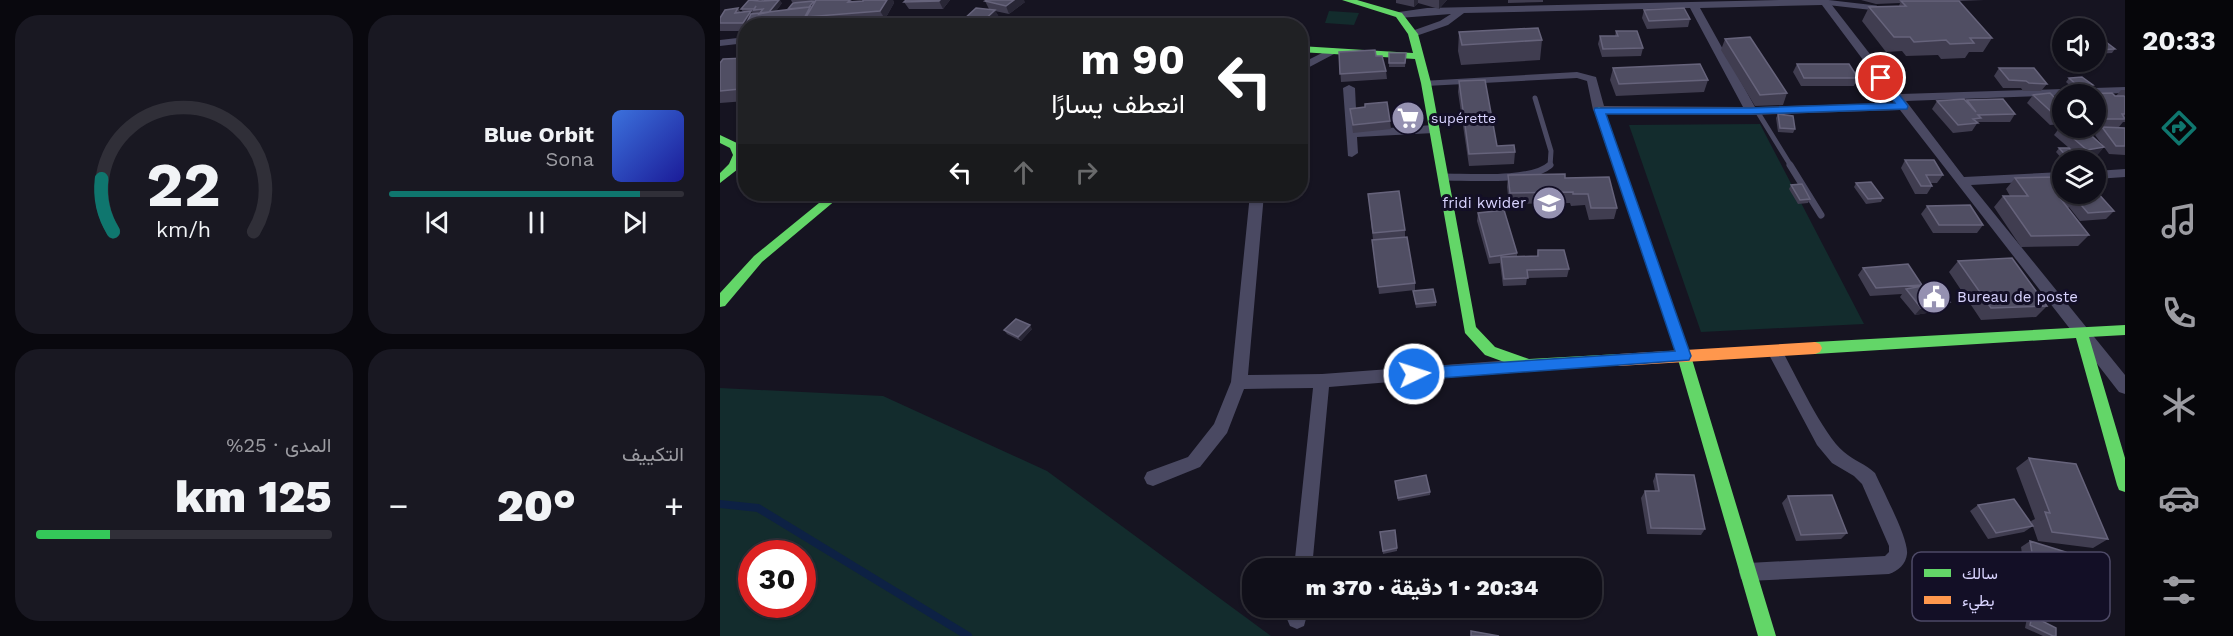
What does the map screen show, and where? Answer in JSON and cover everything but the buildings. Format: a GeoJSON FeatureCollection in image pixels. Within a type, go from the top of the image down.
{"type":"FeatureCollection","features":[{"type":"Feature","properties":{"kind":"main road"},"geometry":{"type":"LineString","coordinates":[[1355,1],[1399,15],[1413,34],[1417,56],[1426,82],[1470,329],[1490,351],[1529,365],[2125,330]]}},
{"type":"Feature","properties":{"kind":"main road"},"geometry":{"type":"LineString","coordinates":[[1308,50],[1417,56]]}},
{"type":"Feature","properties":{"kind":"main road"},"geometry":{"type":"LineString","coordinates":[[1599,110],[1684,356],[1767,636]]}},
{"type":"Feature","properties":{"kind":"main road"},"geometry":{"type":"LineString","coordinates":[[720,138],[735,146],[738,153]]}},
{"type":"Feature","properties":{"kind":"main road"},"geometry":{"type":"LineString","coordinates":[[720,179],[734,166],[738,157]]}},
{"type":"Feature","properties":{"kind":"main road"},"geometry":{"type":"LineString","coordinates":[[720,302],[726,293],[759,261],[829,201]]}},
{"type":"Feature","properties":{"kind":"main road"},"geometry":{"type":"LineString","coordinates":[[2081,333],[2125,485]]}},
{"type":"Feature","properties":{"kind":"street"},"geometry":{"type":"LineString","coordinates":[[1399,15],[1460,6],[1676,4],[1694,7],[1823,1],[1899,102],[1933,141],[1961,181],[2125,387]]}},
{"type":"Feature","properties":{"kind":"street"},"geometry":{"type":"LineString","coordinates":[[1413,34],[1444,23],[1460,6]]}},
{"type":"Feature","properties":{"kind":"street"},"geometry":{"type":"LineString","coordinates":[[1694,7],[1754,111]]}},
{"type":"Feature","properties":{"kind":"street"},"geometry":{"type":"LineString","coordinates":[[720,43],[738,41]]}},
{"type":"Feature","properties":{"kind":"street"},"geometry":{"type":"LineString","coordinates":[[1308,64],[1332,51]]}},
{"type":"Feature","properties":{"kind":"street"},"geometry":{"type":"LineString","coordinates":[[1426,82],[1577,75],[1592,79],[1599,110],[1754,111],[2125,90]]}},
{"type":"Feature","properties":{"kind":"street"},"geometry":{"type":"LineString","coordinates":[[1349,88],[1352,153]]}},
{"type":"Feature","properties":{"kind":"street"},"geometry":{"type":"LineString","coordinates":[[1351,134],[1434,129]]}},
{"type":"Feature","properties":{"kind":"street"},"geometry":{"type":"LineString","coordinates":[[2106,174],[2125,173]]}},
{"type":"Feature","properties":{"kind":"street"},"geometry":{"type":"LineString","coordinates":[[1961,181],[2052,176]]}},
{"type":"Feature","properties":{"kind":"street"},"geometry":{"type":"LineString","coordinates":[[1153,478],[1194,462],[1221,428],[1239,382],[1256,201]]}},
{"type":"Feature","properties":{"kind":"street"},"geometry":{"type":"LineString","coordinates":[[1748,572],[1888,565],[1898,556],[1898,546],[1869,479],[1860,470],[1838,458],[1823,440],[1775,351]]}},
{"type":"Feature","properties":{"kind":"street"},"geometry":{"type":"LineString","coordinates":[[1239,382],[1322,381],[1529,365]]}},
{"type":"Feature","properties":{"kind":"street"},"geometry":{"type":"LineString","coordinates":[[1304,558],[1322,381]]}},
{"type":"Feature","properties":{"kind":"lane"},"geometry":{"type":"LineString","coordinates":[[1823,1],[1885,9]]}},
{"type":"Feature","properties":{"kind":"lane"},"geometry":{"type":"LineString","coordinates":[[1443,177],[1524,174],[1541,172],[1550,166],[1551,151],[1535,98]]}},
{"type":"Feature","properties":{"kind":"lane"},"geometry":{"type":"LineString","coordinates":[[1754,111],[1821,215]]}},
{"type":"Feature","properties":{"kind":"green space"},"geometry":{"type":"Polygon","coordinates":[[[1329,11],[1359,13],[1354,25],[1325,23],[1329,11]]]}},
{"type":"Feature","properties":{"kind":"green space"},"geometry":{"type":"Polygon","coordinates":[[[1760,124],[1864,324],[1701,332],[1629,125],[1760,124]]]}},
{"type":"Feature","properties":{"kind":"green space"},"geometry":{"type":"Polygon","coordinates":[[[720,388],[883,396],[1047,471],[1242,615],[1242,618],[1247,618],[1271,636],[720,636],[720,388]]]}},
{"type":"Feature","properties":{"kind":"waterway"},"geometry":{"type":"LineString","coordinates":[[720,504],[758,508],[968,636]]}},
{"type":"Feature","properties":{"kind":"traffic: fast"},"geometry":{"type":"LineString","coordinates":[[1347,0],[1399,15],[1413,34],[1426,83],[1470,329],[1490,351],[1529,365],[1619,360]]}},
{"type":"Feature","properties":{"kind":"traffic: fast"},"geometry":{"type":"LineString","coordinates":[[1308,49],[1417,56]]}},
{"type":"Feature","properties":{"kind":"traffic: fast"},"geometry":{"type":"LineString","coordinates":[[1599,110],[1684,356],[1767,636]]}},
{"type":"Feature","properties":{"kind":"traffic: fast"},"geometry":{"type":"LineString","coordinates":[[720,138],[735,146],[738,153]]}},
{"type":"Feature","properties":{"kind":"traffic: fast"},"geometry":{"type":"LineString","coordinates":[[720,179],[734,166],[738,157]]}},
{"type":"Feature","properties":{"kind":"traffic: fast"},"geometry":{"type":"LineString","coordinates":[[720,302],[758,259],[828,201]]}},
{"type":"Feature","properties":{"kind":"traffic: fast"},"geometry":{"type":"LineString","coordinates":[[1815,348],[2125,330]]}},
{"type":"Feature","properties":{"kind":"traffic: fast"},"geometry":{"type":"LineString","coordinates":[[2081,333],[2125,485]]}},
{"type":"Feature","properties":{"kind":"traffic: slow"},"geometry":{"type":"LineString","coordinates":[[1619,360],[1815,348]]}},
{"type":"Feature","properties":{"kind":"place","name":"supérette"},"geometry":{"type":"Point","coordinates":[1408,118]}},
{"type":"Feature","properties":{"kind":"place","name":"fridi kwider"},"geometry":{"type":"Point","coordinates":[1549,203]}},
{"type":"Feature","properties":{"kind":"place","name":"Bureau de poste"},"geometry":{"type":"Point","coordinates":[1934,297]}},
{"type":"Feature","properties":{"kind":"route"},"geometry":{"type":"LineString","coordinates":[[1414,374],[1684,356],[1599,110],[1751,111],[1903,106],[1881,78]]}}]}
